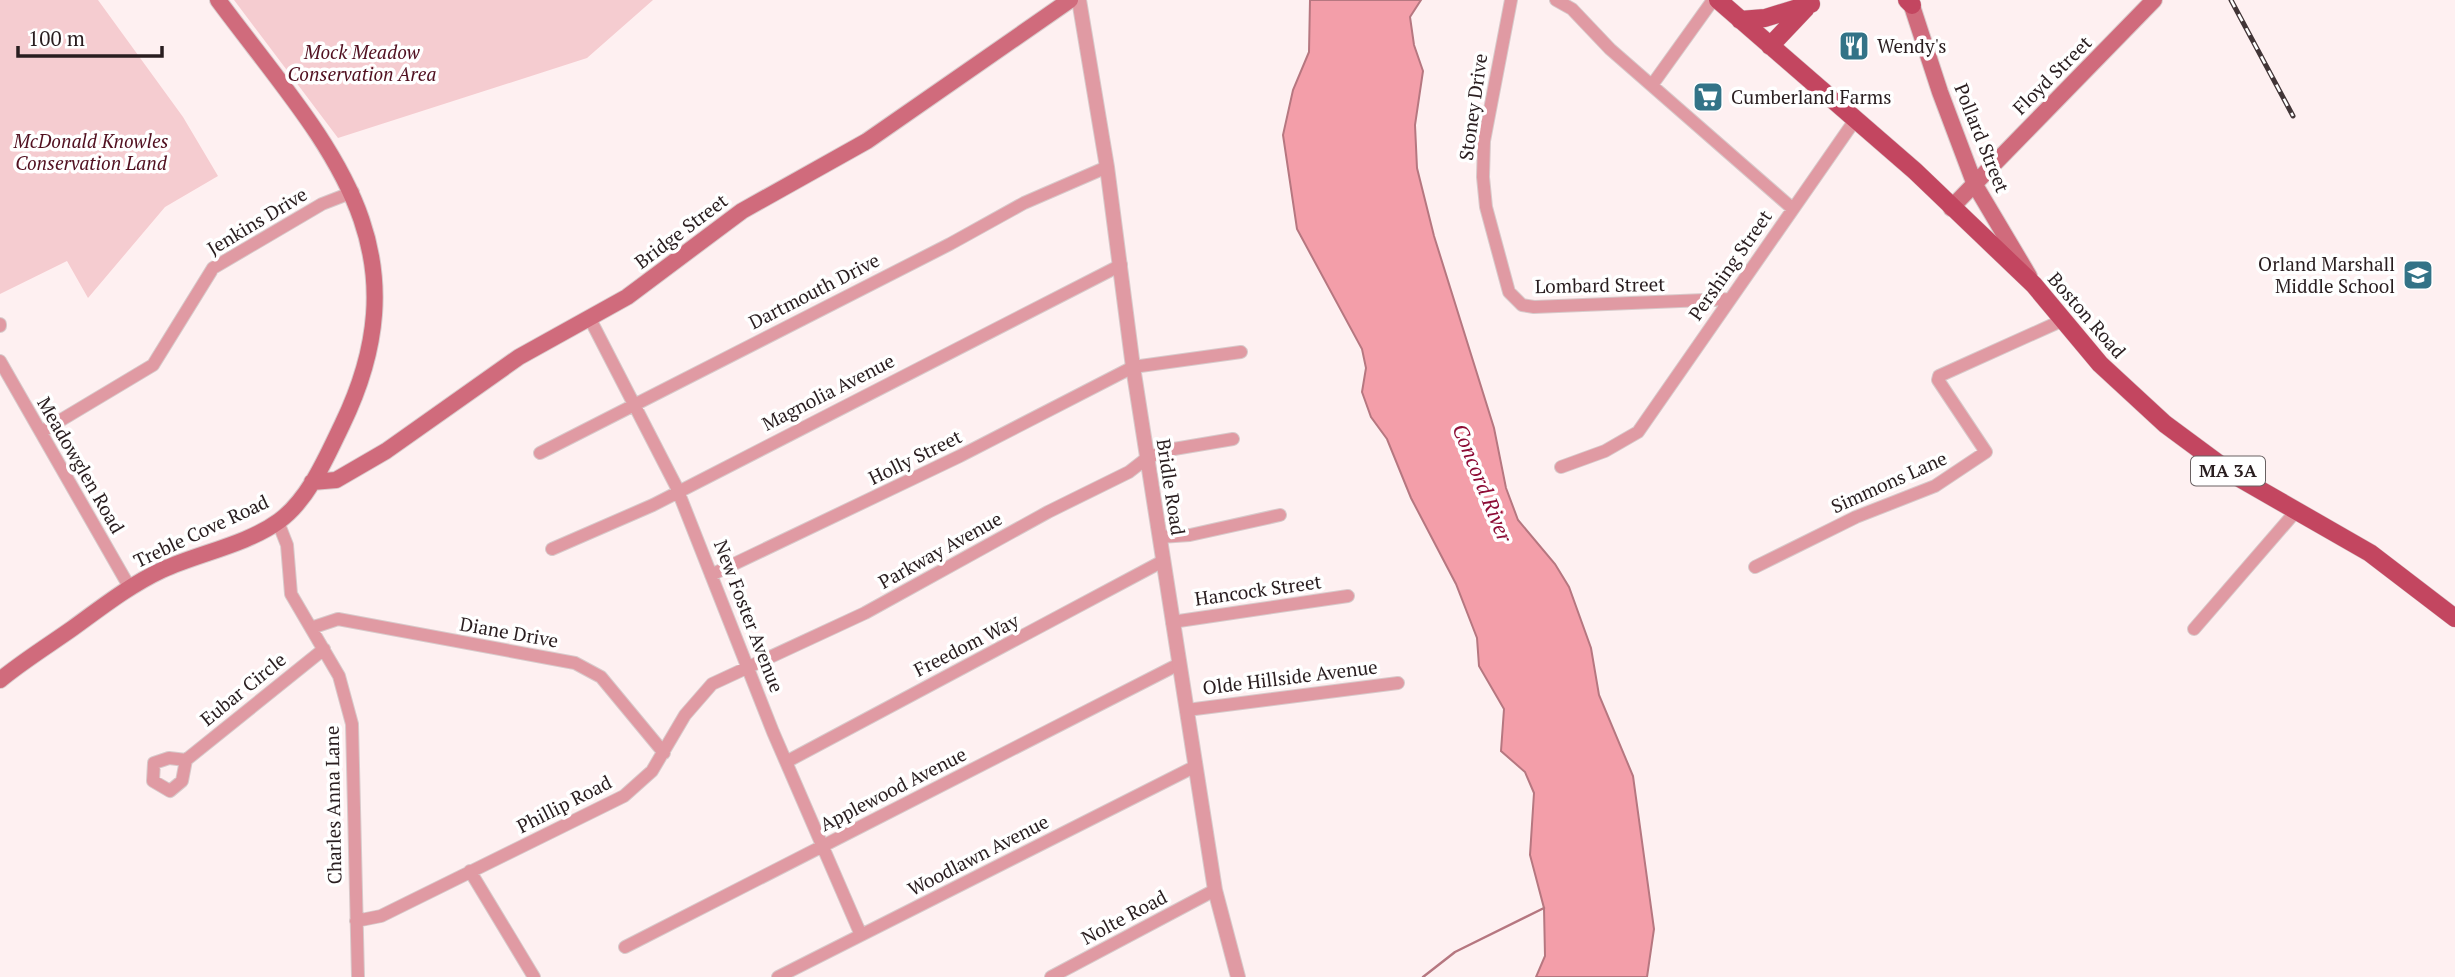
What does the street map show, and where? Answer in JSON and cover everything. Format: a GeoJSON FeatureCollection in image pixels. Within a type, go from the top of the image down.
{"type":"FeatureCollection","features":[{"type":"Feature","properties":{"kind":"main road","name":"Treble Cove Road"},"geometry":{"type":"LineString","coordinates":[[0,680],[130,587],[160,571],[278,522],[298,503],[312,482],[359,389],[372,338],[373,264],[367,233],[353,192],[333,156],[218,0]]}},
{"type":"Feature","properties":{"kind":"main road","name":"Bridge Street"},"geometry":{"type":"LineString","coordinates":[[312,482],[336,480],[356,470],[519,357],[627,297],[742,211],[867,141],[1070,0]]}},
{"type":"Feature","properties":{"kind":"main road","name":"Boston Road"},"geometry":{"type":"LineString","coordinates":[[1716,0],[1915,171],[2034,285],[2099,364],[2165,424],[2234,475],[2370,553],[2455,618]]}},
{"type":"Feature","properties":{"kind":"main road","name":"Floyd Street"},"geometry":{"type":"LineString","coordinates":[[1951,208],[2154,0]]}},
{"type":"Feature","properties":{"kind":"main road"},"geometry":{"type":"LineString","coordinates":[[1740,20],[1765,18],[1816,2]]}},
{"type":"Feature","properties":{"kind":"main road"},"geometry":{"type":"LineString","coordinates":[[1770,46],[1816,2]]}},
{"type":"Feature","properties":{"kind":"main road","name":"Pollard Street"},"geometry":{"type":"LineString","coordinates":[[1910,2],[1975,185],[2034,285]]}},
{"type":"Feature","properties":{"kind":"main road"},"geometry":{"type":"LineString","coordinates":[[1964,155],[1976,160],[2000,159]]}},
{"type":"Feature","properties":{"kind":"street","name":"Bridle Road"},"geometry":{"type":"LineString","coordinates":[[1079,0],[1107,167],[1133,367],[1215,890],[1238,977]]}},
{"type":"Feature","properties":{"kind":"street","name":"Stoney Drive"},"geometry":{"type":"LineString","coordinates":[[1511,0],[1482,161],[1486,207],[1504,280],[1516,300]]}},
{"type":"Feature","properties":{"kind":"street"},"geometry":{"type":"LineString","coordinates":[[1556,0],[1573,9],[1610,49],[1793,209]]}},
{"type":"Feature","properties":{"kind":"street"},"geometry":{"type":"LineString","coordinates":[[1652,85],[1716,0]]}},
{"type":"Feature","properties":{"kind":"street","name":"Pershing Street"},"geometry":{"type":"LineString","coordinates":[[1561,467],[1605,451],[1638,432],[1855,120]]}},
{"type":"Feature","properties":{"kind":"street","name":"Dartmouth Drive"},"geometry":{"type":"LineString","coordinates":[[540,453],[1024,203],[1107,167]]}},
{"type":"Feature","properties":{"kind":"street","name":"Jenkins Drive"},"geometry":{"type":"LineString","coordinates":[[41,432],[153,365],[213,268],[322,204],[353,192]]}},
{"type":"Feature","properties":{"kind":"street","name":"Magnolia Avenue"},"geometry":{"type":"LineString","coordinates":[[552,549],[653,505],[677,490],[1121,265]]}},
{"type":"Feature","properties":{"kind":"street","name":"Lombard Street"},"geometry":{"type":"LineString","coordinates":[[1516,300],[1522,305],[1534,307],[1729,299]]}},
{"type":"Feature","properties":{"kind":"street","name":"New Foster Avenue"},"geometry":{"type":"LineString","coordinates":[[589,317],[677,490],[786,762],[861,935]]}},
{"type":"Feature","properties":{"kind":"street","name":"Simmons Lane"},"geometry":{"type":"LineString","coordinates":[[1755,567],[1856,517],[1935,486],[1986,452],[1938,380],[1939,376],[2061,321]]}},
{"type":"Feature","properties":{"kind":"street","name":"Holly Street"},"geometry":{"type":"LineString","coordinates":[[711,575],[960,456],[1133,367],[1241,352]]}},
{"type":"Feature","properties":{"kind":"street","name":"Meadowglen Road"},"geometry":{"type":"LineString","coordinates":[[0,361],[130,587]]}},
{"type":"Feature","properties":{"kind":"street","name":"Parkway Avenue"},"geometry":{"type":"LineString","coordinates":[[747,667],[865,613],[1048,512],[1129,472],[1147,458],[1168,450],[1233,439]]}},
{"type":"Feature","properties":{"kind":"street"},"geometry":{"type":"LineString","coordinates":[[2194,628],[2297,510]]}},
{"type":"Feature","properties":{"kind":"street"},"geometry":{"type":"LineString","coordinates":[[1160,537],[1190,535],[1280,515]]}},
{"type":"Feature","properties":{"kind":"street","name":"Charles Anna Lane"},"geometry":{"type":"LineString","coordinates":[[278,522],[287,545],[291,594],[339,676],[352,724],[358,977]]}},
{"type":"Feature","properties":{"kind":"street","name":"Freedom Way"},"geometry":{"type":"LineString","coordinates":[[786,762],[1163,561]]}},
{"type":"Feature","properties":{"kind":"street","name":"Hancock Street"},"geometry":{"type":"LineString","coordinates":[[1172,622],[1348,596]]}},
{"type":"Feature","properties":{"kind":"street","name":"Diane Drive"},"geometry":{"type":"LineString","coordinates":[[311,628],[338,619],[575,663],[601,677],[664,753]]}},
{"type":"Feature","properties":{"kind":"street","name":"Eubar Circle"},"geometry":{"type":"LineString","coordinates":[[186,760],[324,649]]}},
{"type":"Feature","properties":{"kind":"street","name":"Applewood Avenue"},"geometry":{"type":"LineString","coordinates":[[625,947],[1179,664]]}},
{"type":"Feature","properties":{"kind":"street","name":"Phillip Road"},"geometry":{"type":"LineString","coordinates":[[356,922],[379,917],[624,796],[652,771],[698,697],[712,684],[747,667]]}},
{"type":"Feature","properties":{"kind":"street","name":"Olde Hillside Avenue"},"geometry":{"type":"LineString","coordinates":[[1187,710],[1398,683]]}},
{"type":"Feature","properties":{"kind":"street","name":"Woodlawn Avenue"},"geometry":{"type":"LineString","coordinates":[[778,977],[1196,766]]}},
{"type":"Feature","properties":{"kind":"street"},"geometry":{"type":"LineString","coordinates":[[470,871],[534,977]]}},
{"type":"Feature","properties":{"kind":"street","name":"Nolte Road"},"geometry":{"type":"LineString","coordinates":[[1051,977],[1215,890]]}},
{"type":"Feature","properties":{"kind":"green space","name":"McDonald Knowles Conservation Land"},"geometry":{"type":"Polygon","coordinates":[[[0,0],[98,0],[183,117],[218,176],[165,207],[88,298],[67,261],[0,294],[0,0]]]}},
{"type":"Feature","properties":{"kind":"green space","name":"Mock Meadow Conservation Area"},"geometry":{"type":"Polygon","coordinates":[[[234,0],[653,0],[587,58],[338,138],[234,0]]]}},
{"type":"Feature","properties":{"kind":"water","name":"Concord River"},"geometry":{"type":"Polygon","coordinates":[[[1310,0],[1421,0],[1410,17],[1414,45],[1423,71],[1415,125],[1417,168],[1434,236],[1494,428],[1506,488],[1518,520],[1555,564],[1569,587],[1591,648],[1599,695],[1633,776],[1654,929],[1647,977],[1536,977],[1545,956],[1544,908],[1530,855],[1534,793],[1525,772],[1501,751],[1504,709],[1479,666],[1477,638],[1456,584],[1411,498],[1387,439],[1371,417],[1362,392],[1366,368],[1362,349],[1297,229],[1283,135],[1293,90],[1309,52],[1310,0]]]}},
{"type":"Feature","properties":{"kind":"waterway"},"geometry":{"type":"LineString","coordinates":[[1423,977],[1455,952],[1544,908]]}},
{"type":"Feature","properties":{"kind":"railway"},"geometry":{"type":"LineString","coordinates":[[2231,0],[2293,116]]}},
{"type":"Feature","properties":{"kind":"place","name":"Wendy's"},"geometry":{"type":"Point","coordinates":[1854,46]}},
{"type":"Feature","properties":{"kind":"place","name":"Cumberland Farms"},"geometry":{"type":"Point","coordinates":[1708,97]}},
{"type":"Feature","properties":{"kind":"place","name":"Orland Marshall Middle School"},"geometry":{"type":"Point","coordinates":[2418,275]}}]}
